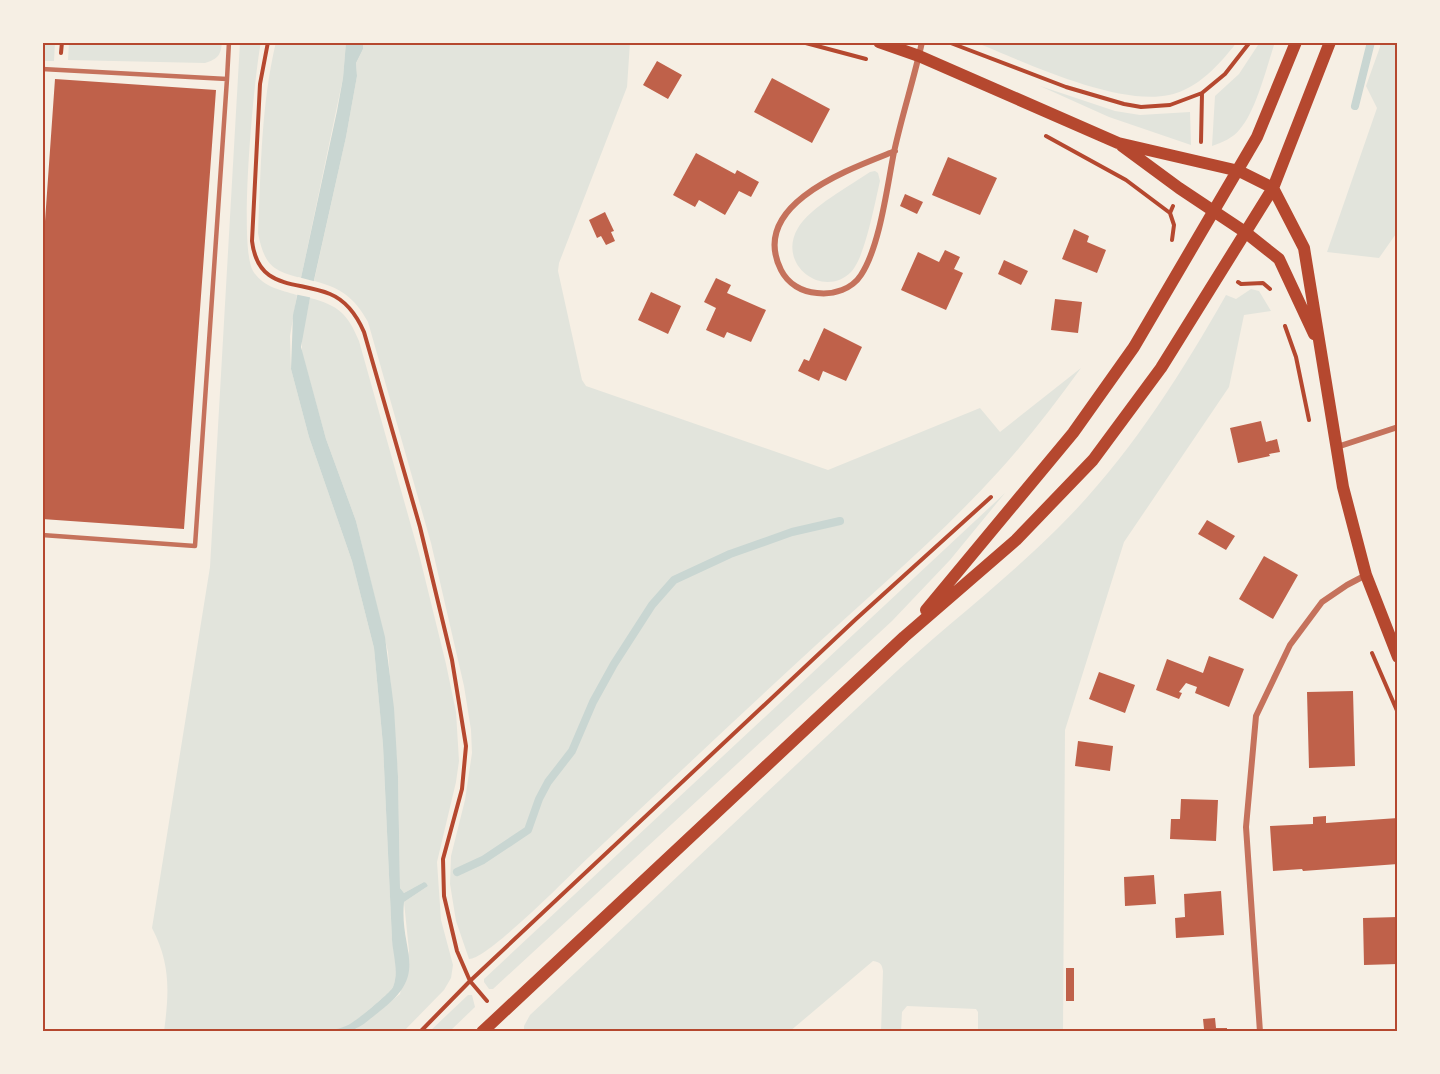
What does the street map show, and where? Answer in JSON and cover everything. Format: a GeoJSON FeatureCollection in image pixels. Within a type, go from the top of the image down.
{"type":"FeatureCollection","features":[{"type":"Feature","properties":{"kind":"main road"},"geometry":{"type":"LineString","coordinates":[[879,42],[919,56],[1118,143],[1239,171],[1273,188],[1304,248],[1343,487],[1366,575],[1398,657]]}},
{"type":"Feature","properties":{"kind":"main road"},"geometry":{"type":"LineString","coordinates":[[904,637],[1073,432],[1134,347],[1239,171],[1257,137],[1296,42]]}},
{"type":"Feature","properties":{"kind":"main road"},"geometry":{"type":"LineString","coordinates":[[482,1032],[904,637],[1016,540],[1093,460],[1161,368],[1273,188],[1330,42]]}},
{"type":"Feature","properties":{"kind":"main road"},"geometry":{"type":"LineString","coordinates":[[1118,143],[1179,188],[1245,232],[1279,260],[1320,347]]}},
{"type":"Feature","properties":{"kind":"street"},"geometry":{"type":"LineString","coordinates":[[895,151],[831,179],[811,190],[791,206],[781,220],[776,234],[775,248],[778,264],[784,276],[794,285],[806,292],[820,294],[837,292],[848,288],[860,277],[867,264],[880,224],[922,42]]}},
{"type":"Feature","properties":{"kind":"street"},"geometry":{"type":"LineString","coordinates":[[1336,447],[1398,427]]}},
{"type":"Feature","properties":{"kind":"street"},"geometry":{"type":"LineString","coordinates":[[1260,1032],[1246,827],[1256,716],[1290,645],[1322,602],[1366,575]]}},
{"type":"Feature","properties":{"kind":"lane"},"geometry":{"type":"LineString","coordinates":[[42,535],[195,546],[229,42]]}},
{"type":"Feature","properties":{"kind":"lane"},"geometry":{"type":"LineString","coordinates":[[42,69],[227,79]]}},
{"type":"Feature","properties":{"kind":"path"},"geometry":{"type":"LineString","coordinates":[[268,42],[260,84],[252,241],[258,264],[264,271],[280,282],[330,294],[347,305],[360,322],[364,332],[420,527],[452,660],[466,746],[462,789],[446,845],[443,875],[450,926],[457,951],[470,981]]}},
{"type":"Feature","properties":{"kind":"path"},"geometry":{"type":"LineString","coordinates":[[802,42],[872,60]]}},
{"type":"Feature","properties":{"kind":"path"},"geometry":{"type":"LineString","coordinates":[[948,42],[1066,87],[1124,104],[1157,107],[1184,101],[1203,93],[1225,74],[1250,42]]}},
{"type":"Feature","properties":{"kind":"path"},"geometry":{"type":"LineString","coordinates":[[1195,160],[1201,142],[1203,93]]}},
{"type":"Feature","properties":{"kind":"path"},"geometry":{"type":"LineString","coordinates":[[1039,133],[1126,180],[1170,213],[1174,225],[1172,243],[1190,252]]}},
{"type":"Feature","properties":{"kind":"path"},"geometry":{"type":"LineString","coordinates":[[1170,213],[1179,188]]}},
{"type":"Feature","properties":{"kind":"path"},"geometry":{"type":"LineString","coordinates":[[1222,272],[1241,284],[1263,283],[1273,296]]}},
{"type":"Feature","properties":{"kind":"path"},"geometry":{"type":"LineString","coordinates":[[1283,321],[1296,357],[1310,426]]}},
{"type":"Feature","properties":{"kind":"path"},"geometry":{"type":"LineString","coordinates":[[420,1032],[470,981],[856,619],[997,491]]}},
{"type":"Feature","properties":{"kind":"path"},"geometry":{"type":"LineString","coordinates":[[1369,646],[1398,713]]}},
{"type":"Feature","properties":{"kind":"shaded area"},"geometry":{"type":"Polygon","coordinates":[[[42,42],[55,42],[54,61],[42,61],[42,42]]]}},
{"type":"Feature","properties":{"kind":"shaded area"},"geometry":{"type":"Polygon","coordinates":[[[69,42],[222,42],[218,56],[205,63],[68,60],[69,42]]]}},
{"type":"Feature","properties":{"kind":"shaded area"},"geometry":{"type":"Polygon","coordinates":[[[240,42],[261,42],[249,160],[247,229],[249,255],[253,271],[262,281],[272,287],[297,295],[290,336],[291,369],[309,437],[352,561],[374,648],[383,745],[395,982],[385,995],[350,1025],[323,1032],[164,1032],[167,979],[163,954],[152,928],[210,567],[240,42]]]}},
{"type":"Feature","properties":{"kind":"shaded area"},"geometry":{"type":"Polygon","coordinates":[[[276,42],[346,42],[343,78],[301,278],[276,269],[271,264],[263,252],[258,233],[267,89],[276,42]]]}},
{"type":"Feature","properties":{"kind":"shaded area"},"geometry":{"type":"Polygon","coordinates":[[[346,42],[363,42],[363,49],[356,63],[357,76],[346,137],[301,347],[326,439],[356,521],[385,637],[394,708],[400,888],[404,893],[424,882],[428,886],[404,902],[409,961],[409,973],[405,985],[380,1011],[359,1027],[342,1032],[323,1032],[346,1026],[363,1014],[393,987],[396,975],[392,940],[383,745],[374,648],[352,561],[309,437],[291,369],[293,315],[337,111],[346,42]]]}},
{"type":"Feature","properties":{"kind":"shaded area"},"geometry":{"type":"Polygon","coordinates":[[[363,42],[630,42],[627,87],[559,263],[558,271],[582,380],[586,386],[828,470],[980,408],[1000,432],[1081,368],[1010,459],[932,539],[529,915],[493,946],[479,956],[469,959],[456,921],[450,884],[451,856],[465,800],[472,753],[464,686],[431,543],[368,322],[346,295],[314,281],[346,137],[357,76],[356,63],[363,49],[363,42]]]}},
{"type":"Feature","properties":{"kind":"shaded area"},"geometry":{"type":"Polygon","coordinates":[[[975,42],[1237,42],[1216,67],[1199,81],[1180,92],[1148,97],[1124,94],[1071,80],[975,42]]]}},
{"type":"Feature","properties":{"kind":"shaded area"},"geometry":{"type":"Polygon","coordinates":[[[1260,42],[1275,42],[1251,111],[1234,135],[1212,146],[1215,96],[1239,74],[1260,42]]]}},
{"type":"Feature","properties":{"kind":"shaded area"},"geometry":{"type":"Polygon","coordinates":[[[1380,42],[1398,42],[1398,231],[1379,258],[1327,252],[1377,108],[1366,86],[1380,42]]]}},
{"type":"Feature","properties":{"kind":"shaded area"},"geometry":{"type":"Polygon","coordinates":[[[1040,86],[1115,111],[1140,115],[1190,112],[1191,145],[1109,117],[1040,86]]]}},
{"type":"Feature","properties":{"kind":"shaded area"},"geometry":{"type":"Polygon","coordinates":[[[875,171],[880,181],[869,229],[856,265],[840,280],[828,282],[816,280],[806,274],[798,265],[793,254],[793,241],[803,220],[842,190],[875,171]]]}},
{"type":"Feature","properties":{"kind":"shaded area"},"geometry":{"type":"Polygon","coordinates":[[[1251,289],[1259,291],[1271,311],[1244,315],[1229,387],[1124,542],[1065,730],[1063,1032],[978,1032],[976,1009],[907,1006],[902,1012],[901,1032],[881,1032],[883,971],[881,964],[873,961],[789,1032],[524,1032],[524,1026],[530,1015],[884,683],[1058,528],[1106,475],[1150,418],[1226,295],[1236,299],[1251,289]]]}},
{"type":"Feature","properties":{"kind":"shaded area"},"geometry":{"type":"Polygon","coordinates":[[[310,298],[328,304],[341,312],[351,324],[359,341],[419,554],[456,712],[459,761],[437,862],[441,920],[453,965],[451,978],[444,990],[403,1032],[352,1032],[400,994],[409,951],[404,902],[428,886],[424,882],[404,893],[400,888],[398,776],[388,652],[356,521],[326,439],[302,353],[302,336],[310,298]]]}},
{"type":"Feature","properties":{"kind":"shaded area"},"geometry":{"type":"Polygon","coordinates":[[[1005,493],[950,560],[892,621],[493,989],[489,989],[484,979],[1005,493]]]}},
{"type":"Feature","properties":{"kind":"shaded area"},"geometry":{"type":"Polygon","coordinates":[[[468,995],[472,995],[475,1007],[449,1032],[429,1032],[468,995]]]}},
{"type":"Feature","properties":{"kind":"pier"},"geometry":{"type":"Polygon","coordinates":[[[298,277],[317,282],[313,298],[294,294],[298,277]]]}},
{"type":"Feature","properties":{"kind":"building"},"geometry":{"type":"Polygon","coordinates":[[[657,61],[682,75],[668,99],[643,85],[657,61]]]}},
{"type":"Feature","properties":{"kind":"building"},"geometry":{"type":"Polygon","coordinates":[[[772,78],[830,109],[812,143],[754,112],[772,78]]]}},
{"type":"Feature","properties":{"kind":"building"},"geometry":{"type":"Polygon","coordinates":[[[55,79],[216,90],[184,529],[42,519],[42,264],[55,79]]]}},
{"type":"Feature","properties":{"kind":"building"},"geometry":{"type":"Polygon","coordinates":[[[696,153],[735,174],[737,170],[759,182],[751,197],[739,191],[725,215],[699,200],[695,207],[673,195],[696,153]]]}},
{"type":"Feature","properties":{"kind":"building"},"geometry":{"type":"Polygon","coordinates":[[[948,157],[997,178],[980,215],[932,195],[948,157]]]}},
{"type":"Feature","properties":{"kind":"building"},"geometry":{"type":"Polygon","coordinates":[[[905,194],[923,202],[917,214],[900,206],[905,194]]]}},
{"type":"Feature","properties":{"kind":"building"},"geometry":{"type":"Polygon","coordinates":[[[605,212],[614,231],[611,232],[615,241],[606,245],[601,236],[597,238],[589,220],[605,212]]]}},
{"type":"Feature","properties":{"kind":"building"},"geometry":{"type":"Polygon","coordinates":[[[1074,229],[1089,236],[1087,242],[1106,250],[1097,273],[1062,259],[1074,229]]]}},
{"type":"Feature","properties":{"kind":"building"},"geometry":{"type":"Polygon","coordinates":[[[945,250],[960,257],[954,269],[963,273],[946,310],[901,290],[918,252],[939,262],[945,250]]]}},
{"type":"Feature","properties":{"kind":"building"},"geometry":{"type":"Polygon","coordinates":[[[1004,260],[1028,271],[1021,285],[998,274],[1004,260]]]}},
{"type":"Feature","properties":{"kind":"building"},"geometry":{"type":"Polygon","coordinates":[[[716,278],[731,285],[727,293],[766,310],[751,342],[727,332],[724,338],[706,330],[716,308],[704,302],[716,278]]]}},
{"type":"Feature","properties":{"kind":"building"},"geometry":{"type":"Polygon","coordinates":[[[651,292],[681,306],[668,334],[638,320],[651,292]]]}},
{"type":"Feature","properties":{"kind":"building"},"geometry":{"type":"Polygon","coordinates":[[[1055,299],[1082,302],[1078,333],[1051,330],[1055,299]]]}},
{"type":"Feature","properties":{"kind":"building"},"geometry":{"type":"Polygon","coordinates":[[[824,328],[862,347],[846,381],[823,371],[819,381],[798,371],[804,359],[809,361],[824,328]]]}},
{"type":"Feature","properties":{"kind":"building"},"geometry":{"type":"Polygon","coordinates":[[[1261,421],[1266,442],[1277,439],[1280,452],[1238,463],[1230,428],[1261,421]]]}},
{"type":"Feature","properties":{"kind":"building"},"geometry":{"type":"Polygon","coordinates":[[[1207,520],[1235,536],[1226,550],[1198,534],[1207,520]]]}},
{"type":"Feature","properties":{"kind":"building"},"geometry":{"type":"Polygon","coordinates":[[[1264,556],[1298,575],[1273,619],[1239,599],[1264,556]]]}},
{"type":"Feature","properties":{"kind":"building"},"geometry":{"type":"Polygon","coordinates":[[[1209,656],[1244,669],[1229,707],[1195,693],[1197,687],[1186,683],[1179,692],[1182,693],[1179,699],[1156,690],[1167,659],[1203,673],[1209,656]]]}},
{"type":"Feature","properties":{"kind":"building"},"geometry":{"type":"Polygon","coordinates":[[[1099,672],[1135,685],[1125,713],[1089,699],[1099,672]]]}},
{"type":"Feature","properties":{"kind":"building"},"geometry":{"type":"Polygon","coordinates":[[[1353,691],[1355,766],[1309,768],[1307,692],[1353,691]]]}},
{"type":"Feature","properties":{"kind":"building"},"geometry":{"type":"Polygon","coordinates":[[[1078,741],[1113,746],[1110,771],[1075,766],[1078,741]]]}},
{"type":"Feature","properties":{"kind":"building"},"geometry":{"type":"Polygon","coordinates":[[[1181,799],[1218,800],[1216,841],[1170,839],[1171,819],[1180,819],[1181,799]]]}},
{"type":"Feature","properties":{"kind":"building"},"geometry":{"type":"Polygon","coordinates":[[[1326,816],[1326,823],[1398,818],[1398,864],[1273,871],[1270,826],[1313,824],[1313,817],[1326,816]]]}},
{"type":"Feature","properties":{"kind":"building"},"geometry":{"type":"Polygon","coordinates":[[[1154,875],[1156,904],[1125,906],[1124,877],[1154,875]]]}},
{"type":"Feature","properties":{"kind":"building"},"geometry":{"type":"Polygon","coordinates":[[[1221,891],[1224,935],[1176,938],[1175,918],[1185,917],[1184,894],[1221,891]]]}},
{"type":"Feature","properties":{"kind":"building"},"geometry":{"type":"Polygon","coordinates":[[[1398,917],[1398,964],[1364,965],[1363,918],[1398,917]]]}},
{"type":"Feature","properties":{"kind":"building"},"geometry":{"type":"Polygon","coordinates":[[[1066,968],[1074,968],[1074,1001],[1066,1001],[1066,968]]]}},
{"type":"Feature","properties":{"kind":"building"},"geometry":{"type":"Polygon","coordinates":[[[1215,1018],[1216,1028],[1227,1028],[1227,1032],[1190,1032],[1190,1030],[1204,1029],[1203,1019],[1215,1018]]]}},
{"type":"Feature","properties":{"kind":"waterway"},"geometry":{"type":"LineString","coordinates":[[1355,106],[1371,42]]}},
{"type":"Feature","properties":{"kind":"waterway"},"geometry":{"type":"LineString","coordinates":[[457,872],[483,860],[528,830],[539,799],[548,782],[572,751],[593,702],[614,664],[652,605],[674,580],[730,554],[792,532],[840,521]]}}]}
